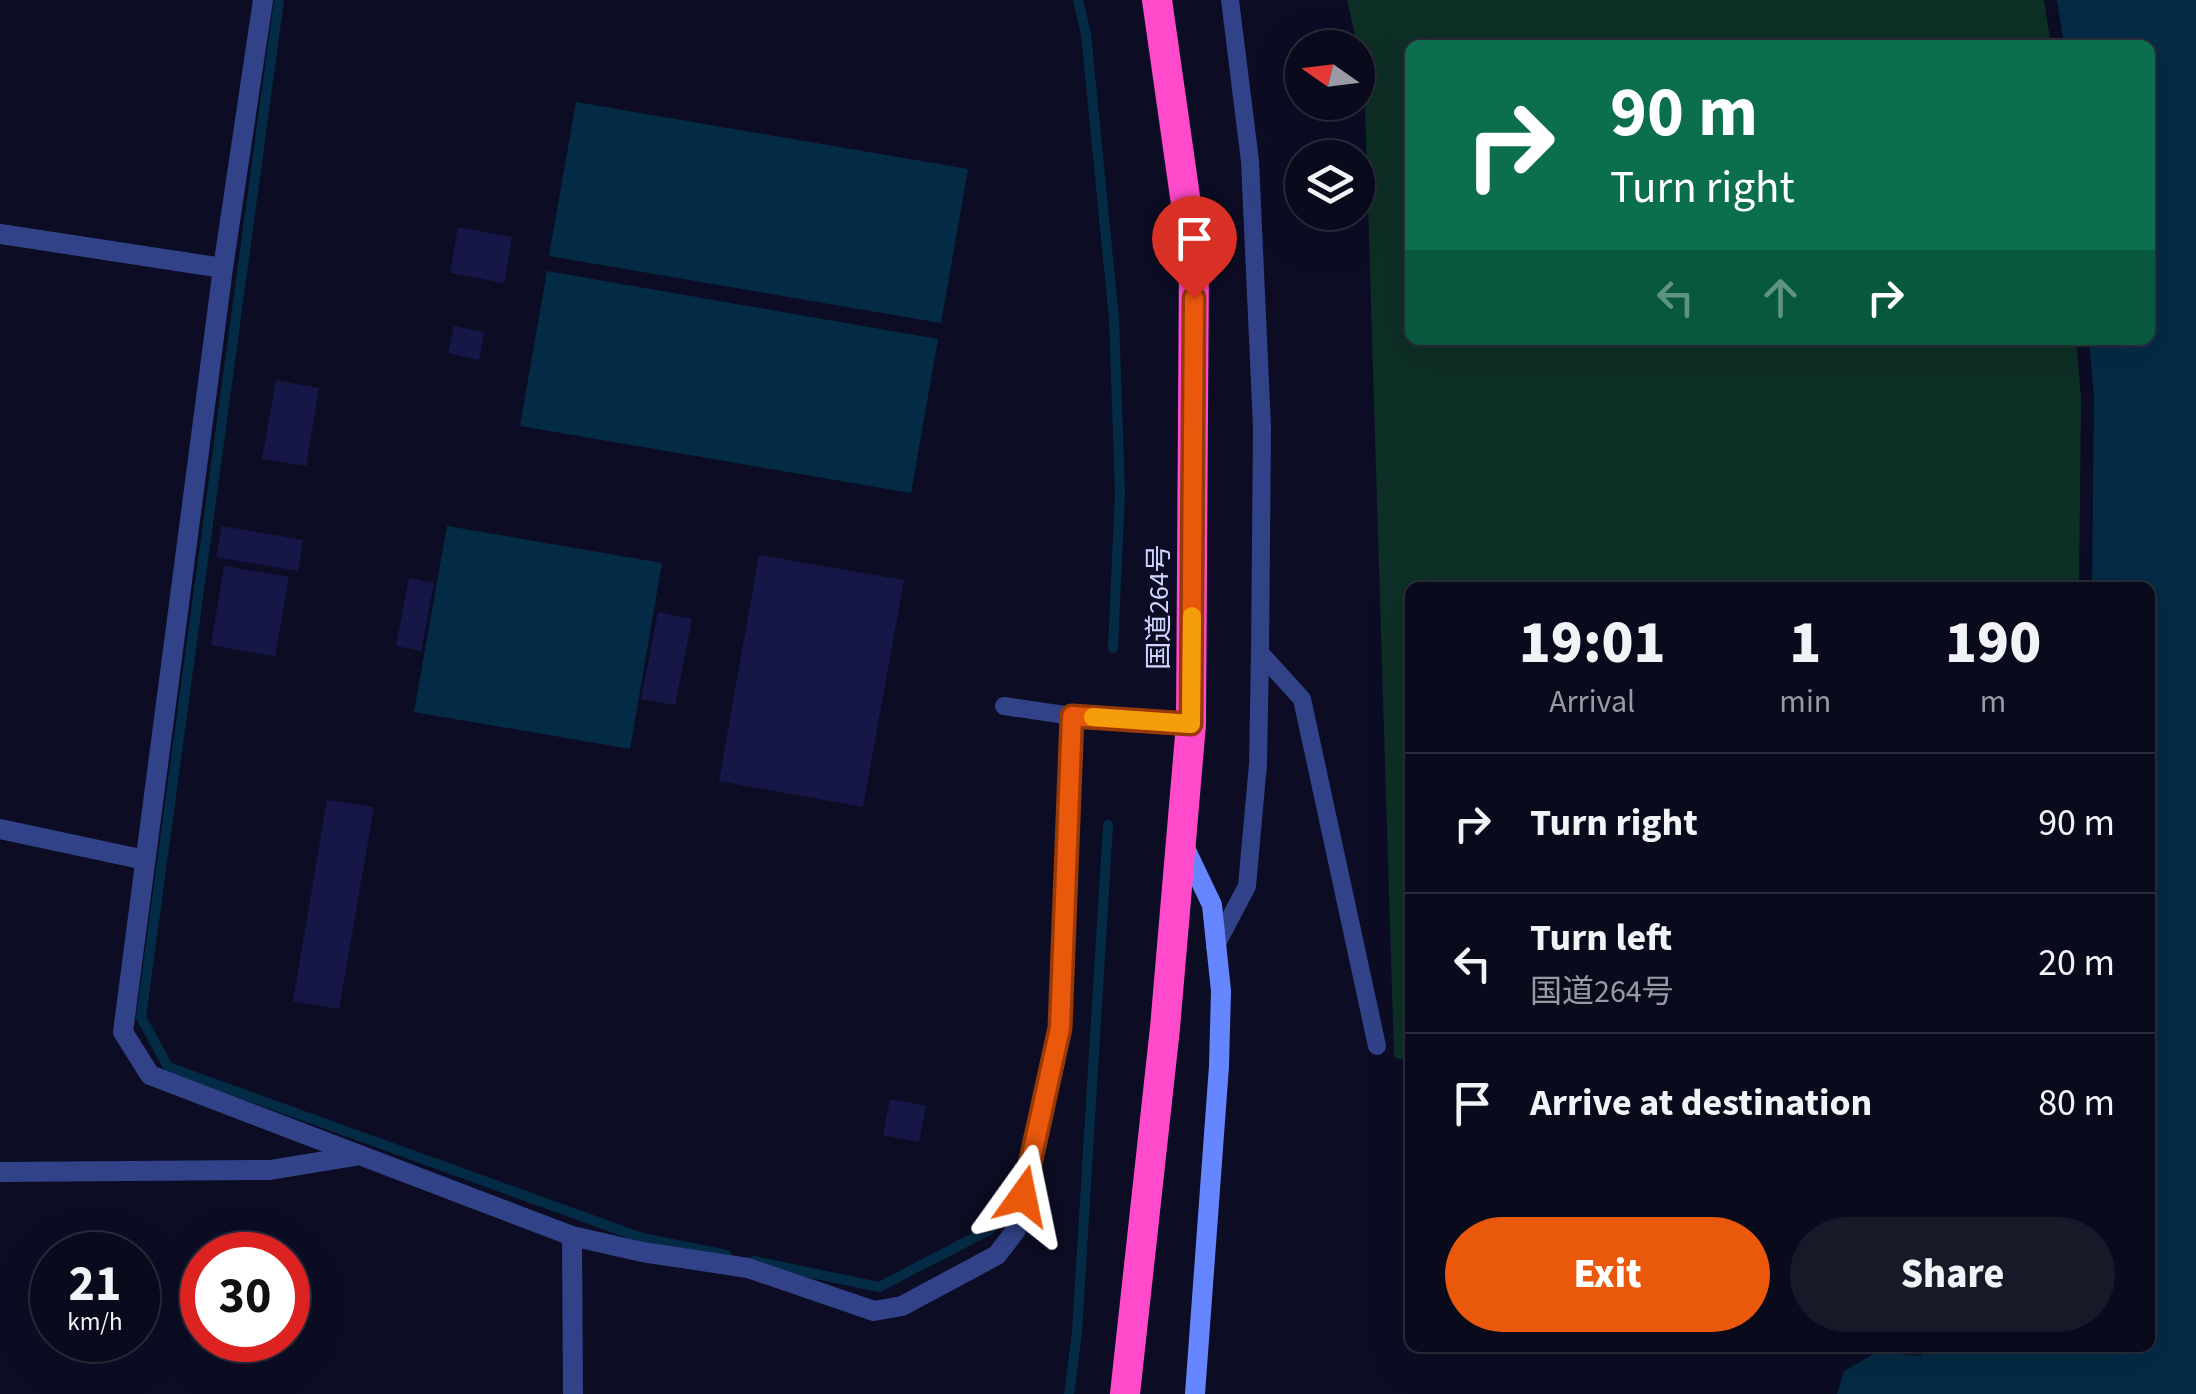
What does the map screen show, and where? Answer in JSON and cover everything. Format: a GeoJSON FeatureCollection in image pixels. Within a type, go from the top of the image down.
{"type":"FeatureCollection","features":[{"type":"Feature","properties":{"kind":"highway","name":"国道264号"},"geometry":{"type":"LineString","coordinates":[[1125,1394],[1191,724],[1194,260],[1156,0]]}},
{"type":"Feature","properties":{"kind":"street"},"geometry":{"type":"LineString","coordinates":[[263,0],[223,268],[123,1032],[150,1075],[572,1236],[642,1252],[748,1268],[874,1311],[902,1306],[998,1255],[1016,1230],[1060,1028],[1072,716],[1191,724]]}},
{"type":"Feature","properties":{"kind":"street"},"geometry":{"type":"LineString","coordinates":[[0,234],[223,268]]}},
{"type":"Feature","properties":{"kind":"street"},"geometry":{"type":"LineString","coordinates":[[0,829],[145,860]]}},
{"type":"Feature","properties":{"kind":"street"},"geometry":{"type":"LineString","coordinates":[[1181,842],[1212,905],[1221,992],[1195,1394]]}},
{"type":"Feature","properties":{"kind":"street"},"geometry":{"type":"LineString","coordinates":[[0,1172],[270,1170],[357,1156]]}},
{"type":"Feature","properties":{"kind":"street"},"geometry":{"type":"LineString","coordinates":[[572,1236],[573,1394]]}},
{"type":"Feature","properties":{"kind":"lane"},"geometry":{"type":"LineString","coordinates":[[1215,947],[1246,886],[1258,764],[1260,653],[1262,426],[1257,312],[1250,160],[1230,0]]}},
{"type":"Feature","properties":{"kind":"lane"},"geometry":{"type":"LineString","coordinates":[[1260,653],[1302,699],[1377,1046]]}},
{"type":"Feature","properties":{"kind":"lane"},"geometry":{"type":"LineString","coordinates":[[1004,706],[1072,716]]}},
{"type":"Feature","properties":{"kind":"green space"},"geometry":{"type":"Polygon","coordinates":[[[1347,0],[2044,0],[2050,40],[1405,40],[1405,345],[2076,345],[2081,398],[2079,582],[1405,582],[1405,1060],[1394,1057],[1369,230],[1375,230],[1375,140],[1366,140],[1365,120],[1375,120],[1375,30],[1354,30],[1347,0]]]}},
{"type":"Feature","properties":{"kind":"water"},"geometry":{"type":"Polygon","coordinates":[[[2057,0],[2196,0],[2196,1394],[1837,1394],[1844,1371],[1877,1352],[1921,1356],[1922,1352],[2155,1352],[2155,582],[2092,582],[2094,397],[2089,345],[2155,345],[2155,40],[2063,40],[2057,0]]]}},
{"type":"Feature","properties":{"kind":"water"},"geometry":{"type":"Polygon","coordinates":[[[576,102],[968,169],[941,323],[549,256],[576,102]]]}},
{"type":"Feature","properties":{"kind":"water"},"geometry":{"type":"Polygon","coordinates":[[[547,271],[938,339],[911,493],[520,426],[547,271]]]}},
{"type":"Feature","properties":{"kind":"water"},"geometry":{"type":"Polygon","coordinates":[[[447,526],[662,563],[630,749],[414,712],[447,526]]]}},
{"type":"Feature","properties":{"kind":"building"},"geometry":{"type":"Polygon","coordinates":[[[458,227],[512,237],[504,283],[450,273],[458,227]]]}},
{"type":"Feature","properties":{"kind":"building"},"geometry":{"type":"Polygon","coordinates":[[[454,326],[484,332],[479,360],[448,353],[454,326]]]}},
{"type":"Feature","properties":{"kind":"building"},"geometry":{"type":"Polygon","coordinates":[[[276,380],[319,388],[306,466],[262,459],[276,380]]]}},
{"type":"Feature","properties":{"kind":"building"},"geometry":{"type":"Polygon","coordinates":[[[222,526],[303,540],[298,571],[216,557],[222,526]]]}},
{"type":"Feature","properties":{"kind":"building"},"geometry":{"type":"Polygon","coordinates":[[[759,555],[904,580],[863,807],[719,781],[759,555]]]}},
{"type":"Feature","properties":{"kind":"building"},"geometry":{"type":"Polygon","coordinates":[[[224,566],[289,577],[275,656],[211,645],[224,566]]]}},
{"type":"Feature","properties":{"kind":"building"},"geometry":{"type":"Polygon","coordinates":[[[409,578],[434,583],[421,651],[396,646],[409,578]]]}},
{"type":"Feature","properties":{"kind":"building"},"geometry":{"type":"Polygon","coordinates":[[[658,612],[692,619],[675,705],[641,699],[658,612]]]}},
{"type":"Feature","properties":{"kind":"building"},"geometry":{"type":"Polygon","coordinates":[[[327,800],[374,807],[339,1009],[293,1001],[327,800]]]}},
{"type":"Feature","properties":{"kind":"building"},"geometry":{"type":"Polygon","coordinates":[[[890,1099],[926,1106],[919,1142],[883,1135],[890,1099]]]}},
{"type":"Feature","properties":{"kind":"waterway"},"geometry":{"type":"LineString","coordinates":[[279,0],[141,1017],[168,1067],[642,1238],[727,1255]]}},
{"type":"Feature","properties":{"kind":"waterway"},"geometry":{"type":"LineString","coordinates":[[1078,0],[1086,34],[1114,319],[1120,493],[1113,648]]}},
{"type":"Feature","properties":{"kind":"waterway"},"geometry":{"type":"LineString","coordinates":[[1069,1394],[1077,1331],[1108,825]]}},
{"type":"Feature","properties":{"kind":"waterway"},"geometry":{"type":"LineString","coordinates":[[754,1261],[879,1287],[991,1229]]}},
{"type":"Feature","properties":{"kind":"slow traffic"},"geometry":{"type":"LineString","coordinates":[[1093,717],[1191,724],[1192,616]]}},
{"type":"Feature","properties":{"kind":"route"},"geometry":{"type":"LineString","coordinates":[[1023,1196],[1060,1028],[1072,716],[1191,724],[1194,298]]}}]}
